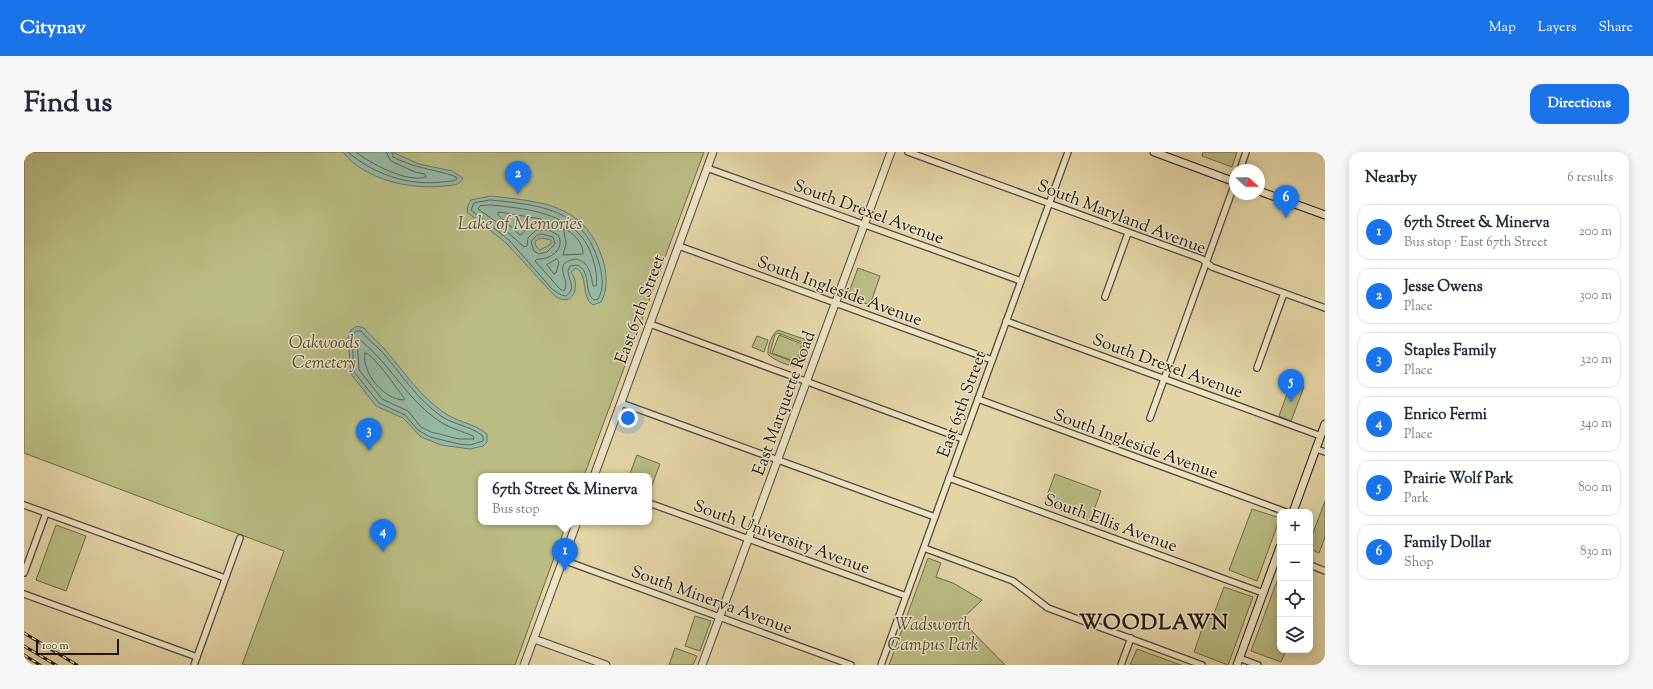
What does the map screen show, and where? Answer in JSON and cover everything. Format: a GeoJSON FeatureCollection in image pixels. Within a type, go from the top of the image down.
{"type":"FeatureCollection","features":[{"type":"Feature","properties":{"kind":"street","name":"East 67th Street"},"geometry":{"type":"LineString","coordinates":[[595,473],[713,152]]}},
{"type":"Feature","properties":{"kind":"street","name":"East Marquette Road"},"geometry":{"type":"LineString","coordinates":[[702,665],[891,152]]}},
{"type":"Feature","properties":{"kind":"street","name":"South Maryland Avenue"},"geometry":{"type":"LineString","coordinates":[[908,152],[1202,260],[1212,267],[1325,308]]}},
{"type":"Feature","properties":{"kind":"street","name":"East 65th Street"},"geometry":{"type":"LineString","coordinates":[[881,665],[1068,152]]}},
{"type":"Feature","properties":{"kind":"street"},"geometry":{"type":"LineString","coordinates":[[1154,152],[1229,181]]}},
{"type":"Feature","properties":{"kind":"street"},"geometry":{"type":"LineString","coordinates":[[1242,164],[1246,152]]}},
{"type":"Feature","properties":{"kind":"street","name":"South Drexel Avenue"},"geometry":{"type":"LineString","coordinates":[[707,168],[865,224],[1021,282]]}},
{"type":"Feature","properties":{"kind":"street"},"geometry":{"type":"LineString","coordinates":[[1265,192],[1325,215]]}},
{"type":"Feature","properties":{"kind":"street"},"geometry":{"type":"LineString","coordinates":[[1150,418],[1229,200]]}},
{"type":"Feature","properties":{"kind":"street"},"geometry":{"type":"LineString","coordinates":[[1105,297],[1128,233]]}},
{"type":"Feature","properties":{"kind":"street","name":"South Ingleside Avenue"},"geometry":{"type":"LineString","coordinates":[[679,246],[992,360]]}},
{"type":"Feature","properties":{"kind":"street"},"geometry":{"type":"LineString","coordinates":[[1257,368],[1284,293]]}},
{"type":"Feature","properties":{"kind":"street","name":"South Drexel Avenue"},"geometry":{"type":"LineString","coordinates":[[1006,321],[1321,436]]}},
{"type":"Feature","properties":{"kind":"street"},"geometry":{"type":"LineString","coordinates":[[650,324],[963,439]]}},
{"type":"Feature","properties":{"kind":"street","name":"South Ingleside Avenue"},"geometry":{"type":"LineString","coordinates":[[978,399],[1278,509]]}},
{"type":"Feature","properties":{"kind":"street"},"geometry":{"type":"LineString","coordinates":[[621,403],[935,517]]}},
{"type":"Feature","properties":{"kind":"street"},"geometry":{"type":"LineString","coordinates":[[1294,509],[1325,424]]}},
{"type":"Feature","properties":{"kind":"street"},"geometry":{"type":"LineString","coordinates":[[1316,449],[1325,452]]}},
{"type":"Feature","properties":{"kind":"street","name":"South Ellis Avenue"},"geometry":{"type":"LineString","coordinates":[[949,478],[1263,593]]}},
{"type":"Feature","properties":{"kind":"street","name":"South University Avenue"},"geometry":{"type":"LineString","coordinates":[[652,504],[906,596]]}},
{"type":"Feature","properties":{"kind":"street"},"geometry":{"type":"LineString","coordinates":[[24,505],[225,578]]}},
{"type":"Feature","properties":{"kind":"street"},"geometry":{"type":"LineString","coordinates":[[24,573],[46,513]]}},
{"type":"Feature","properties":{"kind":"street"},"geometry":{"type":"LineString","coordinates":[[524,665],[576,525]]}},
{"type":"Feature","properties":{"kind":"street"},"geometry":{"type":"LineString","coordinates":[[194,665],[240,538]]}},
{"type":"Feature","properties":{"kind":"street"},"geometry":{"type":"LineString","coordinates":[[924,548],[1013,581],[1048,608],[1202,665]]}},
{"type":"Feature","properties":{"kind":"street"},"geometry":{"type":"LineString","coordinates":[[1258,665],[1238,662],[1277,556]]}},
{"type":"Feature","properties":{"kind":"street","name":"South Minerva Avenue"},"geometry":{"type":"LineString","coordinates":[[563,560],[851,665]]}},
{"type":"Feature","properties":{"kind":"street"},"geometry":{"type":"LineString","coordinates":[[1313,566],[1325,571]]}},
{"type":"Feature","properties":{"kind":"street"},"geometry":{"type":"LineString","coordinates":[[24,594],[197,656]]}},
{"type":"Feature","properties":{"kind":"street"},"geometry":{"type":"LineString","coordinates":[[534,638],[606,665]]}},
{"type":"Feature","properties":{"kind":"street"},"geometry":{"type":"LineString","coordinates":[[1121,665],[1131,638]]}},
{"type":"Feature","properties":{"kind":"green space","name":"Oakwoods Cemetery"},"geometry":{"type":"Polygon","coordinates":[[[24,152],[704,152],[585,473],[478,473],[478,525],[566,525],[515,665],[242,665],[284,551],[24,453],[24,152]]]}},
{"type":"Feature","properties":{"kind":"green space"},"geometry":{"type":"Polygon","coordinates":[[[1203,152],[1237,152],[1233,164],[1229,164],[1229,166],[1202,156],[1203,152]]]}},
{"type":"Feature","properties":{"kind":"green space"},"geometry":{"type":"Polygon","coordinates":[[[858,268],[880,276],[870,305],[847,297],[858,268]]]}},
{"type":"Feature","properties":{"kind":"green space"},"geometry":{"type":"Polygon","coordinates":[[[778,330],[804,339],[806,342],[806,349],[799,366],[792,366],[783,363],[774,359],[768,354],[770,341],[778,330]],[[778,333],[775,335],[770,353],[797,363],[805,346],[804,343],[778,333]]]}},
{"type":"Feature","properties":{"kind":"green space"},"geometry":{"type":"Polygon","coordinates":[[[779,335],[802,344],[796,362],[772,353],[779,335]]]}},
{"type":"Feature","properties":{"kind":"green space"},"geometry":{"type":"Polygon","coordinates":[[[757,336],[768,340],[764,352],[752,347],[757,336]]]}},
{"type":"Feature","properties":{"kind":"green space"},"geometry":{"type":"Polygon","coordinates":[[[1291,383],[1304,387],[1291,421],[1279,416],[1291,383]]]}},
{"type":"Feature","properties":{"kind":"green space"},"geometry":{"type":"Polygon","coordinates":[[[637,455],[660,464],[652,485],[652,473],[630,473],[637,455]]]}},
{"type":"Feature","properties":{"kind":"green space"},"geometry":{"type":"Polygon","coordinates":[[[1055,474],[1101,491],[1090,521],[1044,504],[1055,474]]]}},
{"type":"Feature","properties":{"kind":"green space"},"geometry":{"type":"Polygon","coordinates":[[[1325,501],[1325,537],[1319,553],[1313,550],[1313,533],[1325,501]]]}},
{"type":"Feature","properties":{"kind":"green space"},"geometry":{"type":"Polygon","coordinates":[[[1252,509],[1277,517],[1277,526],[1257,581],[1229,570],[1252,509]]]}},
{"type":"Feature","properties":{"kind":"green space"},"geometry":{"type":"Polygon","coordinates":[[[56,525],[86,536],[66,591],[36,580],[56,525]]]}},
{"type":"Feature","properties":{"kind":"green space","name":"Wadsworth Campus Park"},"geometry":{"type":"Polygon","coordinates":[[[928,558],[941,563],[936,577],[953,583],[982,600],[961,620],[1005,665],[889,665],[928,558]]]}},
{"type":"Feature","properties":{"kind":"green space"},"geometry":{"type":"Polygon","coordinates":[[[1277,581],[1277,653],[1285,653],[1281,662],[1251,651],[1277,581]]]}},
{"type":"Feature","properties":{"kind":"green space"},"geometry":{"type":"Polygon","coordinates":[[[1224,587],[1253,597],[1228,665],[1194,652],[1206,617],[1212,619],[1224,587]]]}},
{"type":"Feature","properties":{"kind":"green space"},"geometry":{"type":"Polygon","coordinates":[[[695,616],[711,621],[700,651],[685,646],[695,616]]]}},
{"type":"Feature","properties":{"kind":"green space"},"geometry":{"type":"Polygon","coordinates":[[[675,648],[697,656],[693,665],[669,665],[675,648]]]}},
{"type":"Feature","properties":{"kind":"green space"},"geometry":{"type":"Polygon","coordinates":[[[1137,649],[1181,665],[1130,665],[1137,649]]]}},
{"type":"Feature","properties":{"kind":"water"},"geometry":{"type":"Polygon","coordinates":[[[343,152],[392,152],[419,164],[452,171],[463,178],[455,185],[432,187],[390,181],[363,170],[352,162],[343,152]]]}},
{"type":"Feature","properties":{"kind":"water","name":"Lake of Memories"},"geometry":{"type":"Polygon","coordinates":[[[491,196],[528,201],[545,204],[560,209],[573,217],[585,227],[595,241],[603,260],[606,282],[605,292],[601,302],[593,305],[589,301],[585,292],[584,281],[580,271],[576,268],[571,272],[574,277],[575,288],[571,297],[562,299],[555,296],[506,243],[467,212],[468,205],[471,200],[491,196]],[[542,238],[538,239],[535,242],[536,246],[540,250],[551,244],[551,240],[542,238]]]}},
{"type":"Feature","properties":{"kind":"water"},"geometry":{"type":"Polygon","coordinates":[[[357,326],[364,328],[370,334],[419,391],[434,405],[448,415],[482,430],[487,434],[487,442],[483,446],[470,449],[441,445],[421,437],[403,418],[376,406],[351,374],[348,338],[351,330],[357,326]]]}},
{"type":"Feature","properties":{"kind":"railway"},"geometry":{"type":"LineString","coordinates":[[24,633],[77,665]]}},
{"type":"Feature","properties":{"kind":"railway"},"geometry":{"type":"LineString","coordinates":[[24,646],[56,665]]}},
{"type":"Feature","properties":{"kind":"railway"},"geometry":{"type":"LineString","coordinates":[[24,655],[40,665]]}},
{"type":"Feature","properties":{"kind":"place","name":"Jesse Owens"},"geometry":{"type":"Point","coordinates":[518,194]}},
{"type":"Feature","properties":{"kind":"place","name":"Family Dollar"},"geometry":{"type":"Point","coordinates":[1286,218]}},
{"type":"Feature","properties":{"kind":"place","name":"Prairie Wolf Park"},"geometry":{"type":"Point","coordinates":[1291,402]}},
{"type":"Feature","properties":{"kind":"place","name":"Staples Family"},"geometry":{"type":"Point","coordinates":[369,451]}},
{"type":"Feature","properties":{"kind":"place","name":"Enrico Fermi"},"geometry":{"type":"Point","coordinates":[383,552]}},
{"type":"Feature","properties":{"kind":"place","name":"67th Street & Minerva"},"geometry":{"type":"Point","coordinates":[565,571]}},
{"type":"Feature","properties":{"kind":"district","name":"WOODLAWN"},"geometry":{"type":"Point","coordinates":[1154,622]}}]}
